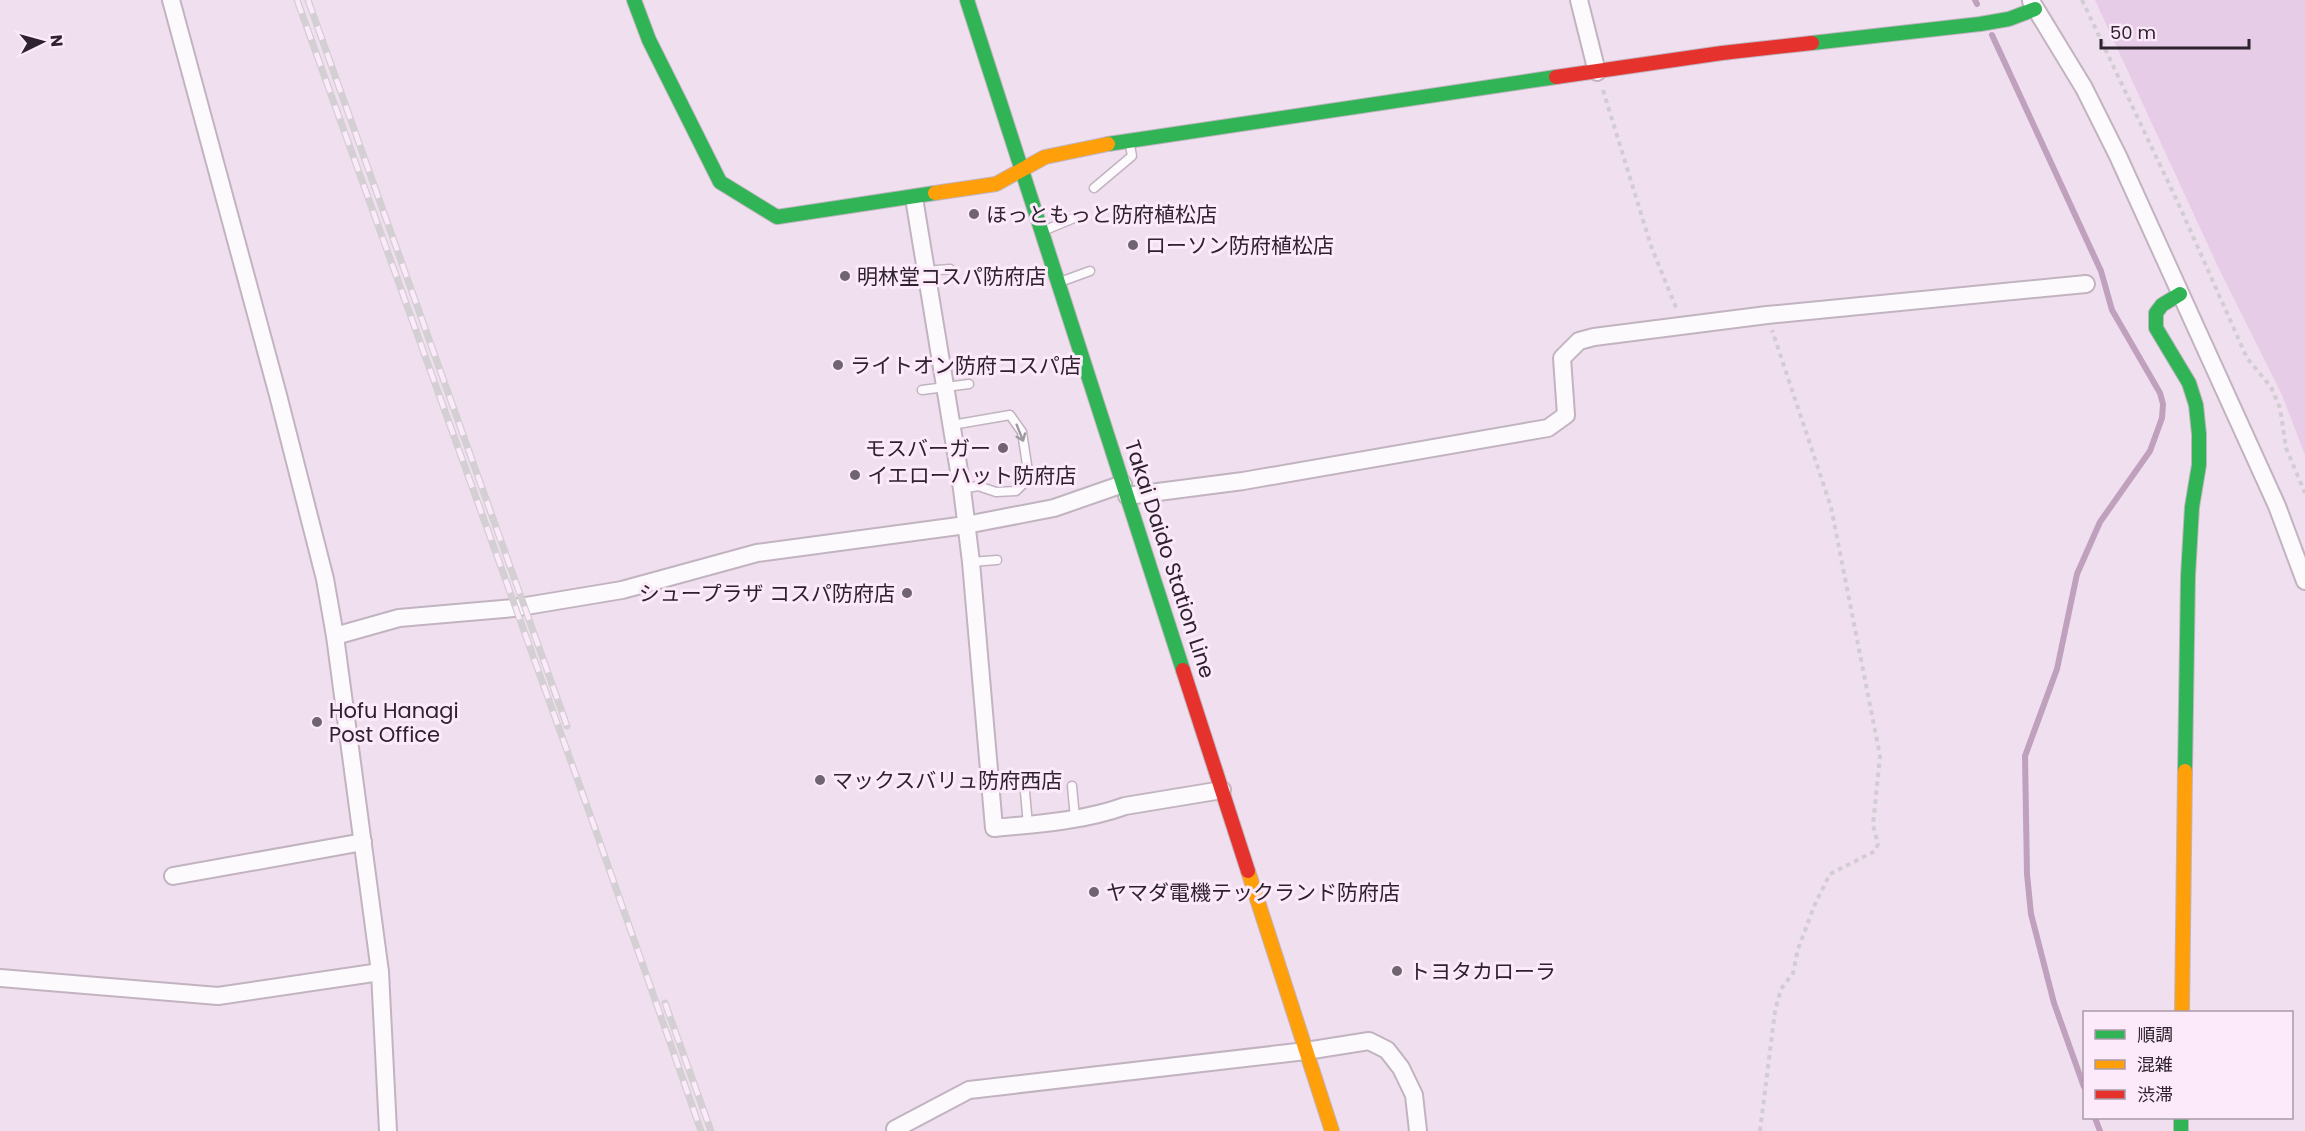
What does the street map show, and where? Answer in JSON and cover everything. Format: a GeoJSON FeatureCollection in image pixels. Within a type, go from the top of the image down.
{"type":"FeatureCollection","features":[{"type":"Feature","properties":{"kind":"street"},"geometry":{"type":"LineString","coordinates":[[171,0],[325,579],[335,636],[380,972],[388,1131]]}},
{"type":"Feature","properties":{"kind":"street"},"geometry":{"type":"LineString","coordinates":[[633,0],[649,40],[720,182],[777,217],[996,184],[1046,157],[1129,139],[1722,53],[1980,24],[2008,19],[2033,5],[2084,88],[2118,156],[2277,506],[2305,581]]}},
{"type":"Feature","properties":{"kind":"street","name":"Takai Daido Station Line"},"geometry":{"type":"LineString","coordinates":[[967,0],[1332,1131]]}},
{"type":"Feature","properties":{"kind":"street"},"geometry":{"type":"LineString","coordinates":[[1579,0],[1597,72]]}},
{"type":"Feature","properties":{"kind":"street"},"geometry":{"type":"LineString","coordinates":[[914,198],[962,489],[971,562],[994,828],[1075,818],[1110,812],[1125,806],[1222,790]]}},
{"type":"Feature","properties":{"kind":"street"},"geometry":{"type":"LineString","coordinates":[[335,636],[399,618],[514,608],[622,590],[758,553],[966,525],[1054,508],[1125,490],[1243,481],[1548,428],[1566,415],[1562,358],[1579,341],[1594,337],[1767,315],[2086,284]]}},
{"type":"Feature","properties":{"kind":"street"},"geometry":{"type":"LineString","coordinates":[[2180,294],[2162,305],[2156,313],[2156,328],[2189,383],[2196,405],[2199,435],[2199,465],[2192,507],[2188,576],[2182,1011]]}},
{"type":"Feature","properties":{"kind":"street"},"geometry":{"type":"LineString","coordinates":[[173,876],[363,842]]}},
{"type":"Feature","properties":{"kind":"street"},"geometry":{"type":"LineString","coordinates":[[0,978],[218,996],[380,972]]}},
{"type":"Feature","properties":{"kind":"street"},"geometry":{"type":"LineString","coordinates":[[895,1129],[969,1090],[1306,1051],[1369,1041],[1387,1050],[1401,1068],[1414,1095],[1418,1131]]}},
{"type":"Feature","properties":{"kind":"lane"},"geometry":{"type":"LineString","coordinates":[[1094,188],[1132,156],[1129,139]]}},
{"type":"Feature","properties":{"kind":"lane"},"geometry":{"type":"LineString","coordinates":[[1043,231],[1074,218]]}},
{"type":"Feature","properties":{"kind":"lane"},"geometry":{"type":"LineString","coordinates":[[926,271],[950,269]]}},
{"type":"Feature","properties":{"kind":"lane"},"geometry":{"type":"LineString","coordinates":[[1059,283],[1090,271]]}},
{"type":"Feature","properties":{"kind":"lane"},"geometry":{"type":"LineString","coordinates":[[922,390],[969,384]]}},
{"type":"Feature","properties":{"kind":"lane"},"geometry":{"type":"LineString","coordinates":[[952,425],[1010,415],[1022,432],[1029,478],[1016,491],[996,492],[978,486],[962,489]]}},
{"type":"Feature","properties":{"kind":"lane"},"geometry":{"type":"LineString","coordinates":[[971,562],[998,560]]}},
{"type":"Feature","properties":{"kind":"lane"},"geometry":{"type":"LineString","coordinates":[[1072,786],[1075,818]]}},
{"type":"Feature","properties":{"kind":"lane"},"geometry":{"type":"LineString","coordinates":[[1025,792],[1028,825]]}},
{"type":"Feature","properties":{"kind":"path"},"geometry":{"type":"LineString","coordinates":[[2082,0],[2247,358],[2271,387],[2280,408],[2286,448],[2305,493]]}},
{"type":"Feature","properties":{"kind":"path"},"geometry":{"type":"LineString","coordinates":[[1597,72],[1651,246],[1683,325]]}},
{"type":"Feature","properties":{"kind":"path"},"geometry":{"type":"LineString","coordinates":[[1760,1131],[1775,1011],[1781,989],[1793,973],[1798,949],[1815,904],[1830,874],[1875,851],[1878,844],[1873,825],[1880,756],[1831,507],[1767,315]]}},
{"type":"Feature","properties":{"kind":"shaded area"},"geometry":{"type":"Polygon","coordinates":[[[2095,0],[2305,0],[2305,455],[2282,395],[2219,269],[2095,0]]]}},
{"type":"Feature","properties":{"kind":"waterway"},"geometry":{"type":"LineString","coordinates":[[1975,0],[1977,4]]}},
{"type":"Feature","properties":{"kind":"waterway"},"geometry":{"type":"LineString","coordinates":[[1992,35],[2101,271],[2112,310],[2160,393],[2163,404],[2162,418],[2150,451],[2100,522],[2077,574],[2057,669],[2025,756],[2027,874],[2031,914],[2054,1003],[2083,1084]]}},
{"type":"Feature","properties":{"kind":"waterway"},"geometry":{"type":"LineString","coordinates":[[2095,1119],[2100,1131]]}},
{"type":"Feature","properties":{"kind":"railway"},"geometry":{"type":"LineString","coordinates":[[297,0],[592,820],[701,1131]]}},
{"type":"Feature","properties":{"kind":"railway"},"geometry":{"type":"LineString","coordinates":[[308,0],[567,726]]}},
{"type":"Feature","properties":{"kind":"railway"},"geometry":{"type":"LineString","coordinates":[[665,1003],[711,1131]]}},
{"type":"Feature","properties":{"kind":"traffic: fast"},"geometry":{"type":"LineString","coordinates":[[634,0],[649,40],[720,182],[777,217],[935,193]]}},
{"type":"Feature","properties":{"kind":"traffic: fast"},"geometry":{"type":"LineString","coordinates":[[967,0],[1183,670]]}},
{"type":"Feature","properties":{"kind":"traffic: fast"},"geometry":{"type":"LineString","coordinates":[[1812,43],[1980,24],[2009,19],[2035,9]]}},
{"type":"Feature","properties":{"kind":"traffic: fast"},"geometry":{"type":"LineString","coordinates":[[1108,144],[1556,77]]}},
{"type":"Feature","properties":{"kind":"traffic: fast"},"geometry":{"type":"LineString","coordinates":[[2180,294],[2162,305],[2156,313],[2156,328],[2189,383],[2196,405],[2199,434],[2199,465],[2192,507],[2188,576],[2185,771]]}},
{"type":"Feature","properties":{"kind":"traffic: fast"},"geometry":{"type":"LineString","coordinates":[[2181,1119],[2181,1131]]}},
{"type":"Feature","properties":{"kind":"traffic: slow"},"geometry":{"type":"LineString","coordinates":[[935,193],[996,184],[1045,157],[1108,144]]}},
{"type":"Feature","properties":{"kind":"traffic: slow"},"geometry":{"type":"LineString","coordinates":[[2182,1011],[2185,771]]}},
{"type":"Feature","properties":{"kind":"traffic: slow"},"geometry":{"type":"LineString","coordinates":[[1248,871],[1332,1131]]}},
{"type":"Feature","properties":{"kind":"traffic: jam"},"geometry":{"type":"LineString","coordinates":[[1556,77],[1722,53],[1812,43]]}},
{"type":"Feature","properties":{"kind":"traffic: jam"},"geometry":{"type":"LineString","coordinates":[[1183,670],[1248,871]]}},
{"type":"Feature","properties":{"kind":"place","name":"ほっともっと防府植松店"},"geometry":{"type":"Point","coordinates":[974,214]}},
{"type":"Feature","properties":{"kind":"place","name":"ローソン防府植松店"},"geometry":{"type":"Point","coordinates":[1133,245]}},
{"type":"Feature","properties":{"kind":"place","name":"明林堂コスパ防府店"},"geometry":{"type":"Point","coordinates":[845,276]}},
{"type":"Feature","properties":{"kind":"place","name":"ライトオン防府コスパ店"},"geometry":{"type":"Point","coordinates":[838,365]}},
{"type":"Feature","properties":{"kind":"place","name":"モスバーガー"},"geometry":{"type":"Point","coordinates":[1003,448]}},
{"type":"Feature","properties":{"kind":"place","name":"イエローハット防府店"},"geometry":{"type":"Point","coordinates":[855,475]}},
{"type":"Feature","properties":{"kind":"place","name":"シュープラザ コスパ防府店"},"geometry":{"type":"Point","coordinates":[907,593]}},
{"type":"Feature","properties":{"kind":"place","name":"Hofu Hanagi Post Office"},"geometry":{"type":"Point","coordinates":[317,722]}},
{"type":"Feature","properties":{"kind":"place","name":"マックスバリュ防府西店"},"geometry":{"type":"Point","coordinates":[820,780]}},
{"type":"Feature","properties":{"kind":"place","name":"ヤマダ電機テックランド防府店"},"geometry":{"type":"Point","coordinates":[1094,892]}},
{"type":"Feature","properties":{"kind":"place","name":"トヨタカローラ"},"geometry":{"type":"Point","coordinates":[1397,971]}}]}
